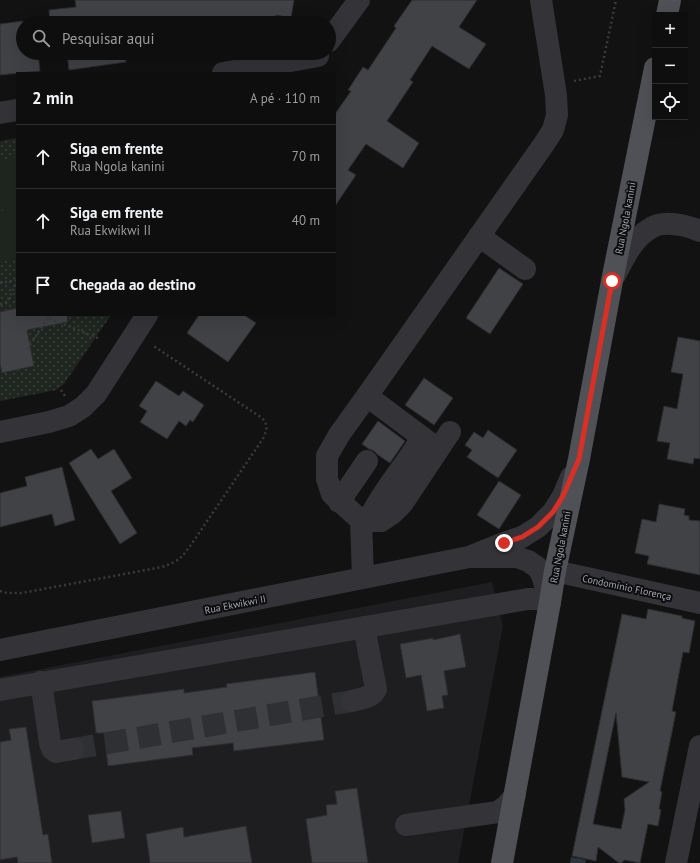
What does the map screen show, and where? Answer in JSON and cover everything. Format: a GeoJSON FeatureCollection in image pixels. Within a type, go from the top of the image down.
{"type":"FeatureCollection","features":[{"type":"Feature","properties":{"kind":"main road"},"geometry":{"type":"LineString","coordinates":[[668,12],[670,0]]}},
{"type":"Feature","properties":{"kind":"main road","name":"Rua Ngola kanini"},"geometry":{"type":"LineString","coordinates":[[503,859],[555,571],[579,459],[612,281],[652,83]]}},
{"type":"Feature","properties":{"kind":"street"},"geometry":{"type":"LineString","coordinates":[[336,32],[360,0]]}},
{"type":"Feature","properties":{"kind":"street"},"geometry":{"type":"LineString","coordinates":[[365,520],[356,516],[332,494],[327,479],[328,456],[339,435],[553,130],[557,115],[541,0]]}},
{"type":"Feature","properties":{"kind":"street"},"geometry":{"type":"LineString","coordinates":[[229,72],[296,60]]}},
{"type":"Feature","properties":{"kind":"street"},"geometry":{"type":"LineString","coordinates":[[0,114],[16,110]]}},
{"type":"Feature","properties":{"kind":"street"},"geometry":{"type":"LineString","coordinates":[[612,281],[624,256],[640,236],[652,227],[664,224],[677,224],[695,228],[700,231]]}},
{"type":"Feature","properties":{"kind":"street"},"geometry":{"type":"LineString","coordinates":[[479,236],[525,269]]}},
{"type":"Feature","properties":{"kind":"street"},"geometry":{"type":"LineString","coordinates":[[0,432],[49,422],[69,416],[83,407],[96,394],[146,316]]}},
{"type":"Feature","properties":{"kind":"street"},"geometry":{"type":"LineString","coordinates":[[363,578],[365,520],[414,452],[437,439],[367,396]]}},
{"type":"Feature","properties":{"kind":"street","name":"Rua Ekwikwi II"},"geometry":{"type":"LineString","coordinates":[[0,650],[469,557],[522,537],[538,527],[553,512],[563,496],[579,459]]}},
{"type":"Feature","properties":{"kind":"street"},"geometry":{"type":"LineString","coordinates":[[340,502],[367,461]]}},
{"type":"Feature","properties":{"kind":"street","name":"Rua Ekwikwi II"},"geometry":{"type":"LineString","coordinates":[[469,557],[517,557],[528,561],[537,567],[542,575],[550,602]]}},
{"type":"Feature","properties":{"kind":"street","name":"Condomínio Florença"},"geometry":{"type":"LineString","coordinates":[[555,571],[700,604]]}},
{"type":"Feature","properties":{"kind":"street"},"geometry":{"type":"LineString","coordinates":[[0,690],[528,599],[550,602]]}},
{"type":"Feature","properties":{"kind":"street"},"geometry":{"type":"LineString","coordinates":[[352,700],[370,696],[376,689],[364,627]]}},
{"type":"Feature","properties":{"kind":"street"},"geometry":{"type":"LineString","coordinates":[[41,682],[52,749],[56,752],[73,749]]}},
{"type":"Feature","properties":{"kind":"street"},"geometry":{"type":"LineString","coordinates":[[676,863],[700,746]]}},
{"type":"Feature","properties":{"kind":"street"},"geometry":{"type":"LineString","coordinates":[[406,826],[498,812],[507,806],[515,796]]}},
{"type":"Feature","properties":{"kind":"street"},"geometry":{"type":"LineString","coordinates":[[476,815],[487,820],[497,829],[502,839],[503,859]]}},
{"type":"Feature","properties":{"kind":"path"},"geometry":{"type":"LineString","coordinates":[[554,86],[600,76],[616,0]]}},
{"type":"Feature","properties":{"kind":"path"},"geometry":{"type":"LineString","coordinates":[[0,283],[16,280]]}},
{"type":"Feature","properties":{"kind":"path"},"geometry":{"type":"LineString","coordinates":[[0,304],[6,303],[16,285]]}},
{"type":"Feature","properties":{"kind":"path"},"geometry":{"type":"LineString","coordinates":[[27,349],[48,317],[98,338]]}},
{"type":"Feature","properties":{"kind":"path"},"geometry":{"type":"LineString","coordinates":[[0,591],[7,593],[22,593],[162,567],[173,563],[182,557],[264,436],[267,429],[262,418],[150,344]]}},
{"type":"Feature","properties":{"kind":"shaded area"},"geometry":{"type":"Polygon","coordinates":[[[16,138],[16,316],[110,316],[64,384],[56,390],[0,401],[0,141],[16,138]]]}},
{"type":"Feature","properties":{"kind":"shaded area"},"geometry":{"type":"Polygon","coordinates":[[[16,157],[16,207],[0,210],[0,160],[16,157]]]}},
{"type":"Feature","properties":{"kind":"shaded area"},"geometry":{"type":"Polygon","coordinates":[[[16,208],[16,258],[0,261],[0,211],[16,208]]]}},
{"type":"Feature","properties":{"kind":"shaded area"},"geometry":{"type":"Polygon","coordinates":[[[492,582],[503,626],[458,863],[0,863],[0,677],[492,582]]]}},
{"type":"Feature","properties":{"kind":"water"},"geometry":{"type":"Polygon","coordinates":[[[571,857],[586,860],[585,863],[570,863],[571,857]]]}},
{"type":"Feature","properties":{"kind":"building"},"geometry":{"type":"Polygon","coordinates":[[[75,0],[294,0],[291,16],[49,16],[49,10],[76,7],[75,0]]]}},
{"type":"Feature","properties":{"kind":"building"},"geometry":{"type":"Polygon","coordinates":[[[412,0],[477,0],[459,27],[486,44],[469,69],[432,46],[410,80],[413,82],[387,121],[419,143],[403,168],[366,144],[348,170],[356,175],[336,205],[336,113],[351,91],[348,90],[363,67],[368,70],[396,28],[394,26],[412,0]]]}},
{"type":"Feature","properties":{"kind":"building"},"geometry":{"type":"Polygon","coordinates":[[[16,22],[16,60],[39,60],[40,71],[16,72],[16,73],[0,75],[0,24],[16,22]]]}},
{"type":"Feature","properties":{"kind":"building"},"geometry":{"type":"Polygon","coordinates":[[[68,60],[126,60],[126,62],[69,70],[68,60]]]}},
{"type":"Feature","properties":{"kind":"building"},"geometry":{"type":"Polygon","coordinates":[[[499,268],[523,284],[490,334],[466,318],[499,268]]]}},
{"type":"Feature","properties":{"kind":"building"},"geometry":{"type":"Polygon","coordinates":[[[16,308],[16,316],[67,316],[68,322],[27,330],[34,366],[2,373],[0,364],[0,312],[16,308]]]}},
{"type":"Feature","properties":{"kind":"building"},"geometry":{"type":"Polygon","coordinates":[[[198,316],[246,316],[256,323],[228,362],[187,333],[198,316]]]}},
{"type":"Feature","properties":{"kind":"building"},"geometry":{"type":"Polygon","coordinates":[[[678,337],[700,341],[700,459],[694,458],[693,464],[667,459],[670,443],[657,441],[664,406],[677,409],[683,374],[671,372],[678,337]]]}},
{"type":"Feature","properties":{"kind":"building"},"geometry":{"type":"Polygon","coordinates":[[[424,378],[453,398],[434,425],[405,405],[424,378]]]}},
{"type":"Feature","properties":{"kind":"building"},"geometry":{"type":"Polygon","coordinates":[[[156,381],[179,396],[183,391],[204,405],[193,422],[190,420],[186,426],[179,421],[167,439],[140,422],[147,411],[139,406],[156,381]]]}},
{"type":"Feature","properties":{"kind":"building"},"geometry":{"type":"Polygon","coordinates":[[[378,421],[405,441],[390,463],[362,444],[378,421]]]}},
{"type":"Feature","properties":{"kind":"building"},"geometry":{"type":"Polygon","coordinates":[[[488,430],[517,450],[498,478],[467,457],[472,450],[465,445],[474,432],[483,438],[488,430]]]}},
{"type":"Feature","properties":{"kind":"building"},"geometry":{"type":"Polygon","coordinates":[[[91,449],[98,459],[114,449],[132,478],[111,491],[137,533],[120,544],[69,463],[91,449]]]}},
{"type":"Feature","properties":{"kind":"building"},"geometry":{"type":"Polygon","coordinates":[[[62,467],[75,520],[55,526],[52,514],[0,527],[0,493],[27,486],[25,477],[62,467]]]}},
{"type":"Feature","properties":{"kind":"building"},"geometry":{"type":"Polygon","coordinates":[[[499,481],[521,495],[499,529],[477,515],[499,481]]]}},
{"type":"Feature","properties":{"kind":"building"},"geometry":{"type":"Polygon","coordinates":[[[659,504],[685,509],[684,515],[689,516],[689,520],[700,521],[700,575],[647,564],[649,556],[635,553],[642,519],[656,522],[659,504]]]}},
{"type":"Feature","properties":{"kind":"building"},"geometry":{"type":"Polygon","coordinates":[[[648,609],[682,616],[682,618],[695,621],[689,653],[683,652],[672,711],[676,712],[660,791],[662,792],[659,809],[661,810],[658,826],[648,824],[640,863],[624,860],[622,863],[619,863],[598,847],[596,861],[572,856],[622,614],[646,619],[648,609]],[[616,713],[593,824],[621,829],[625,810],[624,799],[649,782],[622,777],[616,713]]]}},
{"type":"Feature","properties":{"kind":"building"},"geometry":{"type":"Polygon","coordinates":[[[460,634],[466,667],[444,671],[448,695],[442,696],[444,708],[427,711],[421,675],[406,678],[400,644],[433,638],[433,640],[460,634]]]}},
{"type":"Feature","properties":{"kind":"building"},"geometry":{"type":"Polygon","coordinates":[[[315,672],[324,740],[234,751],[233,743],[192,748],[193,755],[108,766],[104,733],[96,733],[92,701],[184,689],[184,693],[227,687],[226,684],[315,672]]]}},
{"type":"Feature","properties":{"kind":"building"},"geometry":{"type":"Polygon","coordinates":[[[26,727],[43,835],[48,834],[52,863],[18,863],[17,857],[0,860],[0,742],[11,740],[9,729],[26,727]]]}},
{"type":"Feature","properties":{"kind":"building"},"geometry":{"type":"Polygon","coordinates":[[[357,788],[368,863],[312,863],[306,819],[327,815],[326,805],[337,804],[335,791],[357,788]]]}},
{"type":"Feature","properties":{"kind":"building"},"geometry":{"type":"Polygon","coordinates":[[[121,811],[125,838],[92,843],[88,815],[121,811]]]}},
{"type":"Feature","properties":{"kind":"building"},"geometry":{"type":"Polygon","coordinates":[[[246,826],[252,863],[150,863],[146,834],[183,827],[184,837],[246,826]]]}},
{"type":"Feature","properties":{"kind":"tunnel"},"geometry":{"type":"LineString","coordinates":[[73,749],[352,701]]}},
{"type":"Feature","properties":{"kind":"route"},"geometry":{"type":"LineString","coordinates":[[504,543],[522,537],[538,527],[553,512],[563,496],[579,459],[612,281]]}}]}
